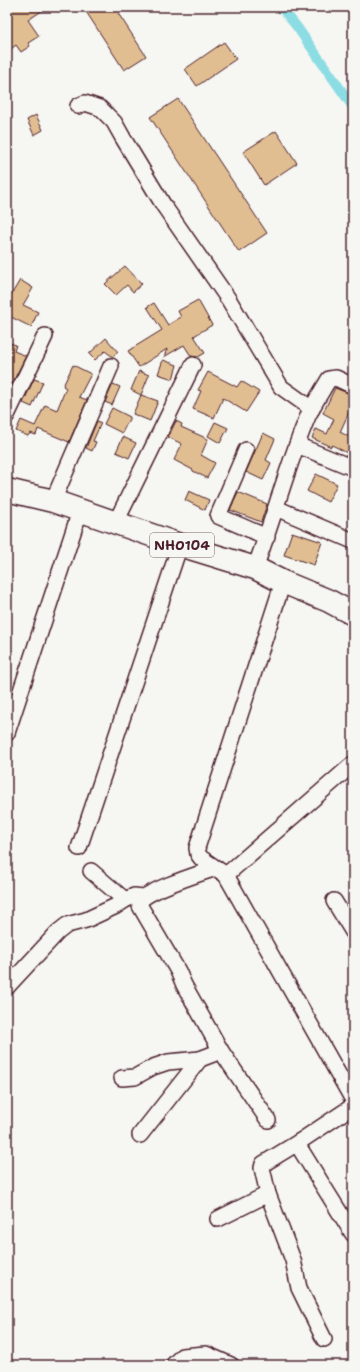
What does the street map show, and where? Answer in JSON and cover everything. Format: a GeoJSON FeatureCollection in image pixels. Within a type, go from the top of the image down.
{"type":"FeatureCollection","features":[{"type":"Feature","properties":{"kind":"highway","name":"NH0104"},"geometry":{"type":"LineString","coordinates":[[7,490],[53,501],[180,545],[255,568],[283,582],[329,601],[353,614]]}},
{"type":"Feature","properties":{"kind":"street"},"geometry":{"type":"LineString","coordinates":[[78,106],[85,103],[100,108],[114,122],[164,206],[229,300],[281,387],[312,409]]}},
{"type":"Feature","properties":{"kind":"street"},"geometry":{"type":"LineString","coordinates":[[7,415],[45,336]]}},
{"type":"Feature","properties":{"kind":"street"},"geometry":{"type":"LineString","coordinates":[[116,522],[193,365]]}},
{"type":"Feature","properties":{"kind":"street"},"geometry":{"type":"LineString","coordinates":[[53,501],[111,366]]}},
{"type":"Feature","properties":{"kind":"street"},"geometry":{"type":"LineString","coordinates":[[255,568],[267,536],[284,481],[312,409],[329,379],[336,378],[353,386]]}},
{"type":"Feature","properties":{"kind":"street"},"geometry":{"type":"LineString","coordinates":[[297,445],[353,468]]}},
{"type":"Feature","properties":{"kind":"street"},"geometry":{"type":"LineString","coordinates":[[246,450],[218,516],[267,536]]}},
{"type":"Feature","properties":{"kind":"street"},"geometry":{"type":"LineString","coordinates":[[276,508],[353,541]]}},
{"type":"Feature","properties":{"kind":"street"},"geometry":{"type":"LineString","coordinates":[[7,733],[80,511]]}},
{"type":"Feature","properties":{"kind":"street"},"geometry":{"type":"LineString","coordinates":[[79,848],[180,545]]}},
{"type":"Feature","properties":{"kind":"street"},"geometry":{"type":"LineString","coordinates":[[283,582],[197,848],[198,854],[201,858],[221,871],[353,1100]]}},
{"type":"Feature","properties":{"kind":"street"},"geometry":{"type":"LineString","coordinates":[[7,987],[58,932],[67,925],[86,920],[134,896],[143,896],[156,890],[221,871],[352,769]]}},
{"type":"Feature","properties":{"kind":"street"},"geometry":{"type":"LineString","coordinates":[[91,871],[125,900]]}},
{"type":"Feature","properties":{"kind":"street"},"geometry":{"type":"LineString","coordinates":[[143,896],[140,901],[140,906],[178,971],[184,985],[221,1051],[268,1120]]}},
{"type":"Feature","properties":{"kind":"street"},"geometry":{"type":"LineString","coordinates":[[334,901],[353,932]]}},
{"type":"Feature","properties":{"kind":"street"},"geometry":{"type":"LineString","coordinates":[[122,1078],[135,1077],[153,1067],[168,1062],[200,1059],[221,1051]]}},
{"type":"Feature","properties":{"kind":"street"},"geometry":{"type":"LineString","coordinates":[[140,1135],[200,1059]]}},
{"type":"Feature","properties":{"kind":"street"},"geometry":{"type":"LineString","coordinates":[[324,1340],[299,1288],[293,1260],[268,1194],[262,1168],[263,1164],[353,1106]]}},
{"type":"Feature","properties":{"kind":"street"},"geometry":{"type":"LineString","coordinates":[[299,1142],[299,1148],[353,1234]]}},
{"type":"Feature","properties":{"kind":"street"},"geometry":{"type":"LineString","coordinates":[[218,1220],[268,1194]]}},
{"type":"Feature","properties":{"kind":"street"},"geometry":{"type":"LineString","coordinates":[[173,1365],[182,1356],[206,1354],[231,1365]]}},
{"type":"Feature","properties":{"kind":"building"},"geometry":{"type":"Polygon","coordinates":[[[7,7],[48,7],[28,20],[39,36],[28,43],[30,46],[21,52],[16,45],[7,52],[7,7]]]}},
{"type":"Feature","properties":{"kind":"building"},"geometry":{"type":"Polygon","coordinates":[[[83,7],[114,7],[146,56],[124,70],[83,7]]]}},
{"type":"Feature","properties":{"kind":"building"},"geometry":{"type":"Polygon","coordinates":[[[224,42],[236,59],[197,86],[185,69],[224,42]]]}},
{"type":"Feature","properties":{"kind":"building"},"geometry":{"type":"Polygon","coordinates":[[[178,99],[267,233],[239,252],[150,117],[178,99]]]}},
{"type":"Feature","properties":{"kind":"building"},"geometry":{"type":"Polygon","coordinates":[[[36,115],[43,130],[34,135],[27,120],[36,115]]]}},
{"type":"Feature","properties":{"kind":"building"},"geometry":{"type":"Polygon","coordinates":[[[276,131],[297,163],[264,185],[243,152],[276,131]]]}},
{"type":"Feature","properties":{"kind":"building"},"geometry":{"type":"Polygon","coordinates":[[[125,266],[142,284],[133,292],[127,285],[116,295],[105,284],[125,266]]]}},
{"type":"Feature","properties":{"kind":"building"},"geometry":{"type":"Polygon","coordinates":[[[20,280],[33,288],[23,305],[38,312],[31,327],[7,315],[7,302],[20,280]]]}},
{"type":"Feature","properties":{"kind":"building"},"geometry":{"type":"Polygon","coordinates":[[[198,300],[212,325],[194,336],[205,353],[198,357],[191,356],[184,345],[164,357],[167,349],[139,367],[128,351],[162,330],[147,307],[154,303],[168,325],[181,317],[178,311],[198,300]]]}},
{"type":"Feature","properties":{"kind":"building"},"geometry":{"type":"Polygon","coordinates":[[[106,338],[118,352],[113,357],[105,351],[95,360],[89,354],[106,338]]]}},
{"type":"Feature","properties":{"kind":"building"},"geometry":{"type":"Polygon","coordinates":[[[7,342],[16,345],[14,351],[26,356],[7,394],[7,342]]]}},
{"type":"Feature","properties":{"kind":"building"},"geometry":{"type":"Polygon","coordinates":[[[163,360],[177,365],[173,379],[158,374],[163,360]]]}},
{"type":"Feature","properties":{"kind":"building"},"geometry":{"type":"Polygon","coordinates":[[[73,365],[91,374],[79,397],[87,400],[69,442],[38,429],[36,435],[30,433],[28,436],[16,431],[21,420],[35,426],[45,405],[57,410],[66,388],[63,386],[73,365]]]}},
{"type":"Feature","properties":{"kind":"building"},"geometry":{"type":"Polygon","coordinates":[[[139,371],[149,375],[141,395],[131,390],[139,371]]]}},
{"type":"Feature","properties":{"kind":"building"},"geometry":{"type":"Polygon","coordinates":[[[208,372],[237,387],[241,381],[259,392],[246,412],[223,398],[214,418],[193,409],[201,391],[198,390],[208,372]]]}},
{"type":"Feature","properties":{"kind":"building"},"geometry":{"type":"Polygon","coordinates":[[[34,379],[43,382],[32,407],[23,403],[34,379]]]}},
{"type":"Feature","properties":{"kind":"building"},"geometry":{"type":"Polygon","coordinates":[[[113,384],[120,387],[112,405],[105,402],[113,384]]]}},
{"type":"Feature","properties":{"kind":"building"},"geometry":{"type":"Polygon","coordinates":[[[335,388],[353,395],[353,403],[340,432],[353,439],[353,456],[332,445],[331,447],[312,438],[316,429],[327,434],[334,419],[323,413],[335,388]]]}},
{"type":"Feature","properties":{"kind":"building"},"geometry":{"type":"Polygon","coordinates":[[[141,395],[158,401],[150,421],[133,414],[141,395]]]}},
{"type":"Feature","properties":{"kind":"building"},"geometry":{"type":"Polygon","coordinates":[[[112,408],[130,417],[122,433],[104,424],[112,408]]]}},
{"type":"Feature","properties":{"kind":"building"},"geometry":{"type":"Polygon","coordinates":[[[97,421],[101,423],[93,441],[96,442],[92,451],[86,448],[97,421]]]}},
{"type":"Feature","properties":{"kind":"building"},"geometry":{"type":"Polygon","coordinates":[[[176,421],[182,424],[181,427],[208,439],[201,455],[215,463],[207,478],[174,460],[182,444],[168,437],[176,421]]]}},
{"type":"Feature","properties":{"kind":"building"},"geometry":{"type":"Polygon","coordinates":[[[215,422],[228,428],[220,443],[208,436],[215,422]]]}},
{"type":"Feature","properties":{"kind":"building"},"geometry":{"type":"Polygon","coordinates":[[[263,433],[275,439],[266,460],[271,463],[263,480],[246,472],[263,433]]]}},
{"type":"Feature","properties":{"kind":"building"},"geometry":{"type":"Polygon","coordinates":[[[123,437],[136,443],[129,458],[116,452],[123,437]]]}},
{"type":"Feature","properties":{"kind":"building"},"geometry":{"type":"Polygon","coordinates":[[[316,474],[337,484],[328,502],[307,491],[316,474]]]}},
{"type":"Feature","properties":{"kind":"building"},"geometry":{"type":"Polygon","coordinates":[[[189,491],[209,500],[205,510],[185,500],[189,491]]]}},
{"type":"Feature","properties":{"kind":"building"},"geometry":{"type":"Polygon","coordinates":[[[238,492],[267,504],[261,522],[230,510],[238,492]]]}},
{"type":"Feature","properties":{"kind":"building"},"geometry":{"type":"Polygon","coordinates":[[[292,532],[322,542],[314,565],[284,555],[292,532]]]}},
{"type":"Feature","properties":{"kind":"waterway"},"geometry":{"type":"LineString","coordinates":[[281,7],[297,27],[353,107]]}}]}
